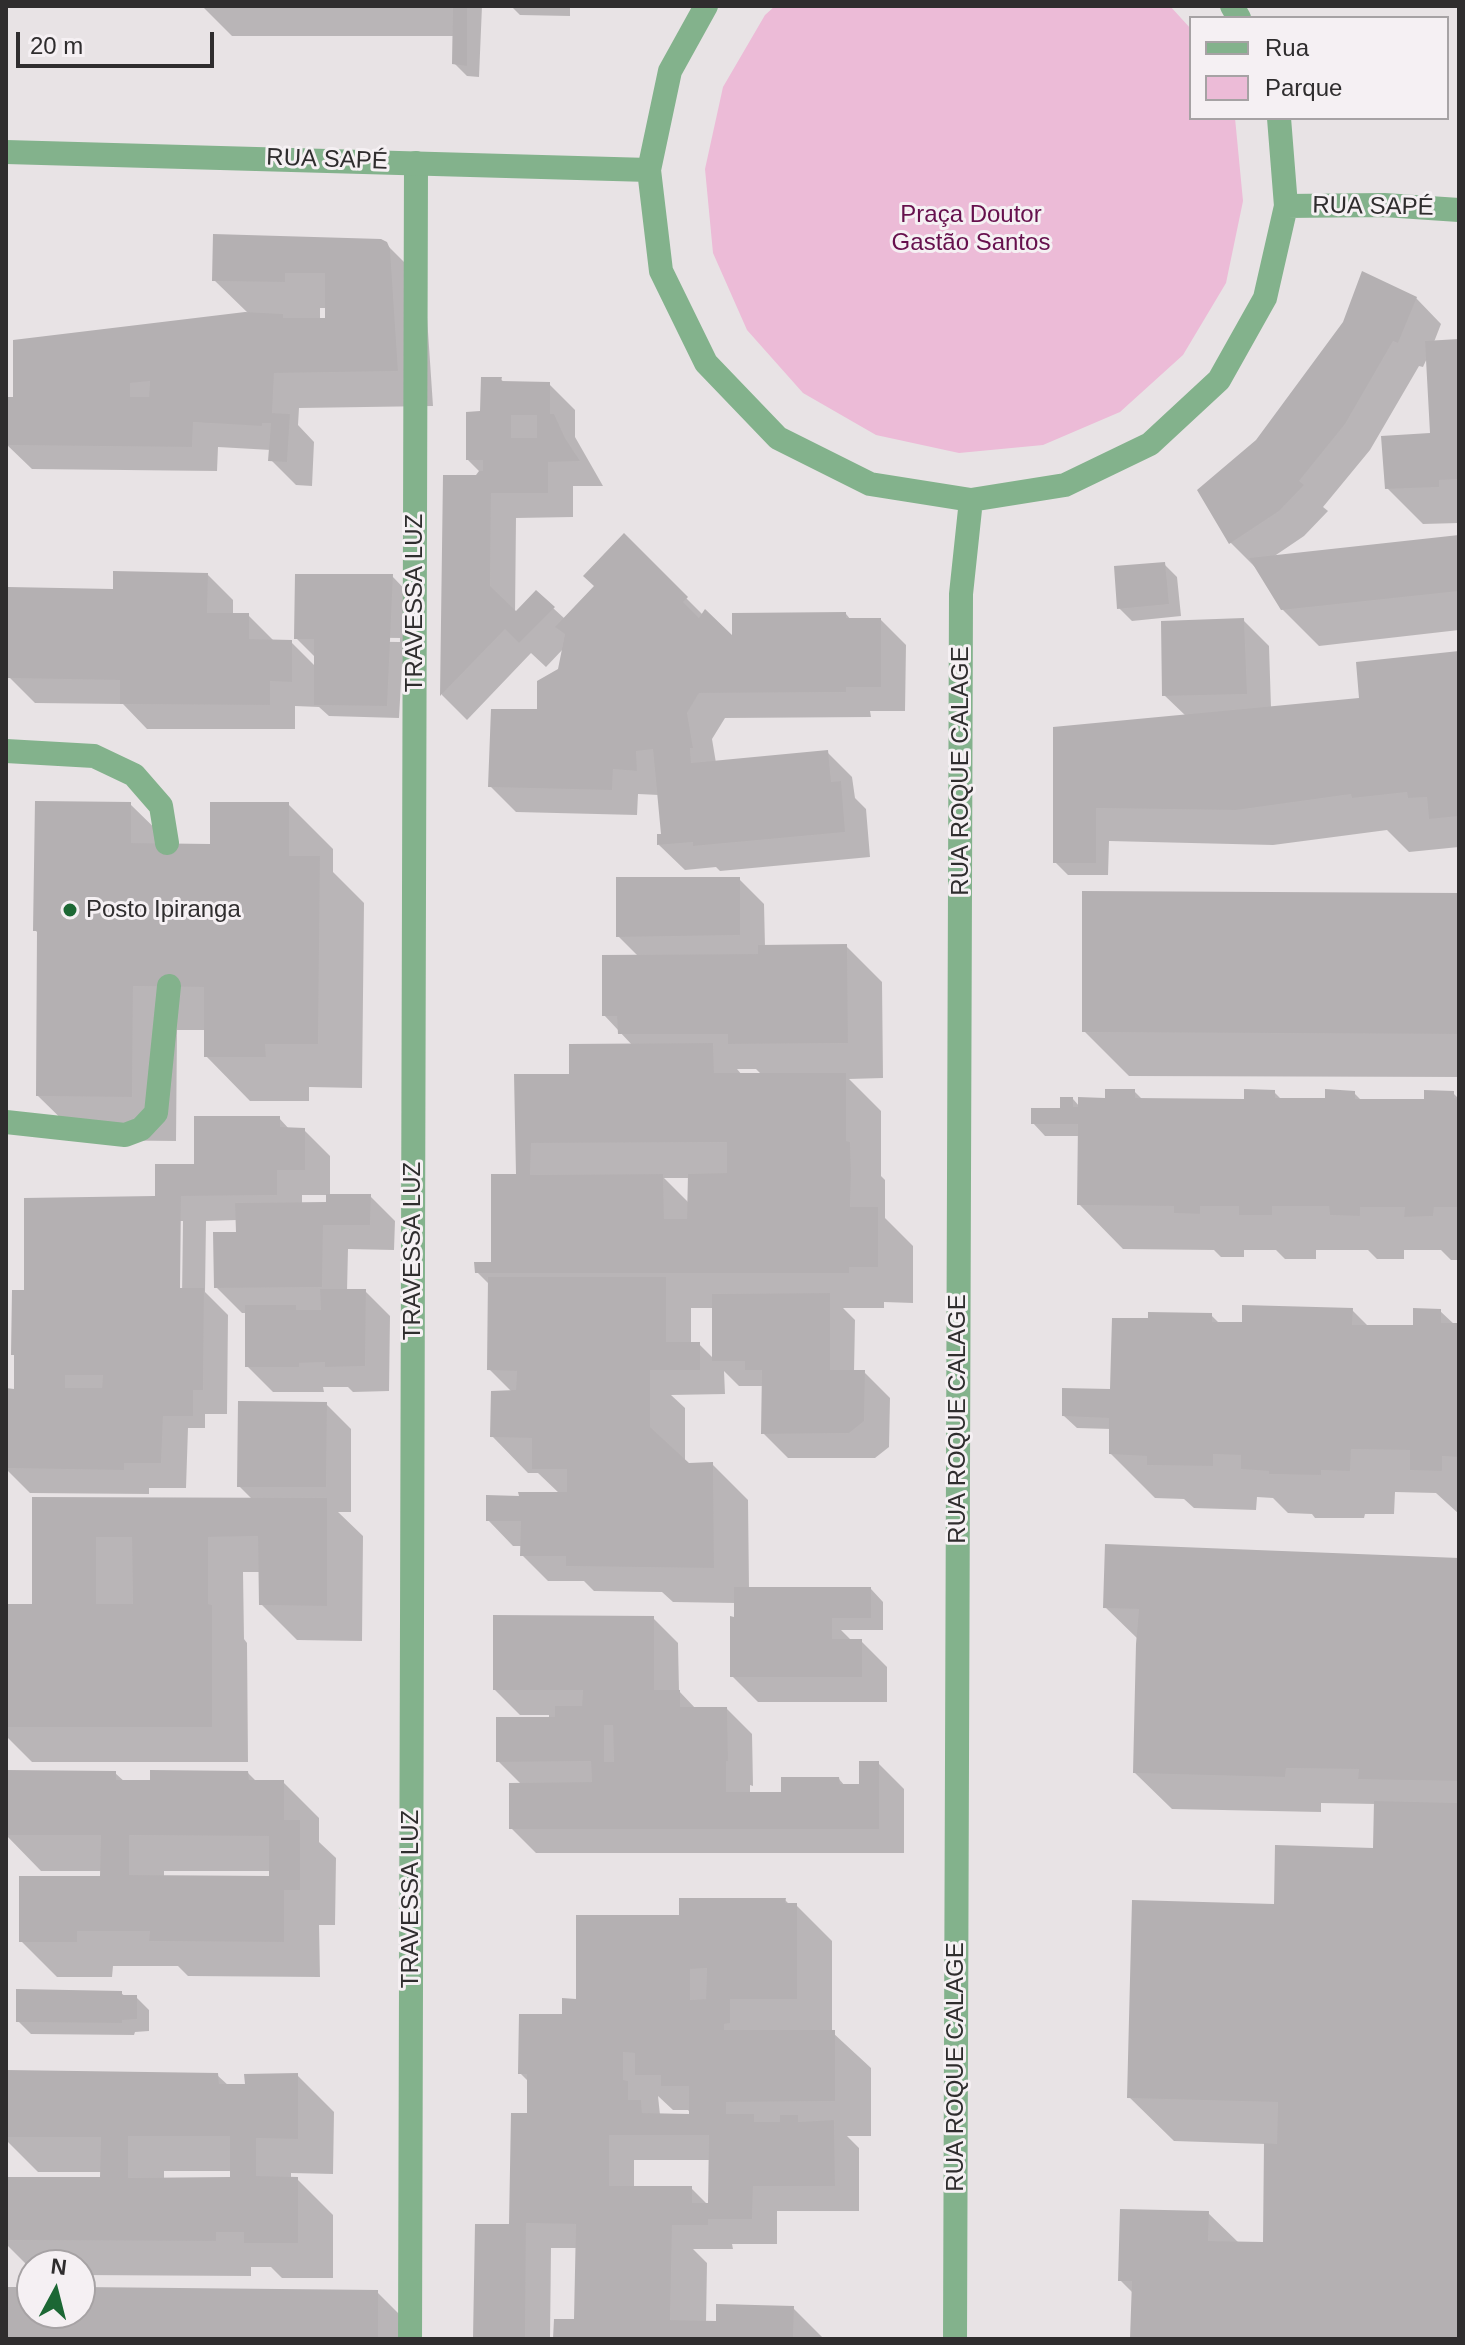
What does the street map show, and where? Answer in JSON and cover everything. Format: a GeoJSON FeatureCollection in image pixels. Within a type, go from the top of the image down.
{"type":"FeatureCollection","features":[{"type":"Feature","properties":{"kind":"street"},"geometry":{"type":"LineString","coordinates":[[706,6],[670,71],[649,170],[661,271],[706,363],[778,438],[870,484],[971,500],[1065,485],[1150,444],[1219,380],[1265,298],[1286,206],[1279,120]]}},
{"type":"Feature","properties":{"kind":"street","name":"RUA SAPÉ"},"geometry":{"type":"LineString","coordinates":[[6,152],[649,170]]}},
{"type":"Feature","properties":{"kind":"street","name":"TRAVESSA LUZ"},"geometry":{"type":"LineString","coordinates":[[410,2339],[416,163]]}},
{"type":"Feature","properties":{"kind":"street","name":"RUA SAPÉ"},"geometry":{"type":"LineString","coordinates":[[1286,206],[1384,205],[1459,210]]}},
{"type":"Feature","properties":{"kind":"street","name":"RUA ROQUE CALAGE"},"geometry":{"type":"LineString","coordinates":[[955,2339],[961,594],[971,500]]}},
{"type":"Feature","properties":{"kind":"street"},"geometry":{"type":"LineString","coordinates":[[6,751],[94,756],[134,775],[161,806],[167,843]]}},
{"type":"Feature","properties":{"kind":"street"},"geometry":{"type":"LineString","coordinates":[[6,1122],[125,1135],[141,1129],[156,1113],[169,986]]}},
{"type":"Feature","properties":{"kind":"green space","name":"Praça Doutor Gastão Santos"},"geometry":{"type":"Polygon","coordinates":[[[775,6],[1170,6],[1189,27],[1189,120],[1235,120],[1243,201],[1226,283],[1183,355],[1120,412],[1043,445],[959,453],[876,435],[803,393],[747,330],[713,253],[705,169],[723,87],[765,15],[775,6]]]}},
{"type":"Feature","properties":{"kind":"building"},"geometry":{"type":"Polygon","coordinates":[[[453,6],[467,6],[467,66],[452,64],[453,6]]]}},
{"type":"Feature","properties":{"kind":"building"},"geometry":{"type":"Polygon","coordinates":[[[213,234],[381,239],[387,242],[390,249],[398,371],[274,373],[272,413],[290,414],[287,462],[268,461],[271,423],[262,423],[262,426],[193,422],[192,447],[6,445],[6,397],[13,397],[13,340],[245,312],[283,314],[283,318],[325,318],[325,273],[285,273],[285,282],[212,281],[213,234]],[[150,381],[130,383],[130,397],[149,397],[150,381]]]}},
{"type":"Feature","properties":{"kind":"building"},"geometry":{"type":"Polygon","coordinates":[[[1362,271],[1417,297],[1398,343],[1393,341],[1345,424],[1299,481],[1304,485],[1279,511],[1229,544],[1197,490],[1256,440],[1343,322],[1362,271]]]}},
{"type":"Feature","properties":{"kind":"building"},"geometry":{"type":"Polygon","coordinates":[[[1459,339],[1459,479],[1439,480],[1439,487],[1385,489],[1381,436],[1430,433],[1425,341],[1459,339]]]}},
{"type":"Feature","properties":{"kind":"building"},"geometry":{"type":"Polygon","coordinates":[[[481,377],[502,377],[501,381],[550,382],[550,414],[554,414],[580,461],[548,462],[548,493],[491,493],[490,586],[516,611],[536,590],[555,607],[519,643],[505,629],[440,696],[443,475],[476,475],[483,471],[483,460],[466,460],[466,412],[480,411],[481,377]],[[511,415],[511,438],[537,438],[537,415],[511,415]]]}},
{"type":"Feature","properties":{"kind":"building"},"geometry":{"type":"Polygon","coordinates":[[[624,533],[688,597],[683,602],[699,618],[705,609],[732,635],[732,613],[846,612],[846,618],[881,618],[881,687],[846,687],[846,692],[699,693],[687,713],[693,748],[690,748],[691,763],[828,750],[831,782],[841,781],[845,832],[693,846],[693,842],[657,845],[657,834],[661,834],[653,749],[636,751],[637,771],[613,769],[612,790],[488,787],[491,709],[537,709],[537,681],[558,669],[565,634],[555,627],[594,586],[583,576],[624,533]]]}},
{"type":"Feature","properties":{"kind":"building"},"geometry":{"type":"Polygon","coordinates":[[[1459,535],[1459,591],[1281,610],[1249,558],[1459,535]]]}},
{"type":"Feature","properties":{"kind":"building"},"geometry":{"type":"Polygon","coordinates":[[[1165,562],[1169,604],[1117,609],[1114,566],[1165,562]]]}},
{"type":"Feature","properties":{"kind":"building"},"geometry":{"type":"Polygon","coordinates":[[[113,571],[208,573],[207,613],[249,613],[249,639],[292,640],[292,682],[270,681],[270,705],[120,704],[120,680],[7,678],[8,587],[113,589],[113,571]]]}},
{"type":"Feature","properties":{"kind":"building"},"geometry":{"type":"Polygon","coordinates":[[[295,574],[393,574],[387,706],[314,705],[314,639],[294,639],[295,574]]]}},
{"type":"Feature","properties":{"kind":"building"},"geometry":{"type":"Polygon","coordinates":[[[1244,618],[1247,694],[1162,696],[1161,621],[1244,618]]]}},
{"type":"Feature","properties":{"kind":"building"},"geometry":{"type":"Polygon","coordinates":[[[1459,651],[1459,816],[1429,819],[1427,797],[1408,798],[1407,792],[1352,798],[1351,794],[1236,810],[1096,808],[1096,863],[1053,863],[1053,727],[1359,698],[1356,662],[1459,651]]]}},
{"type":"Feature","properties":{"kind":"building"},"geometry":{"type":"Polygon","coordinates":[[[35,801],[131,802],[131,843],[210,844],[210,802],[289,802],[289,856],[320,856],[318,1044],[265,1044],[266,1057],[204,1057],[204,987],[133,986],[132,1097],[36,1096],[37,931],[33,931],[35,801]]]}},
{"type":"Feature","properties":{"kind":"building"},"geometry":{"type":"Polygon","coordinates":[[[616,877],[740,877],[740,935],[616,937],[616,877]]]}},
{"type":"Feature","properties":{"kind":"building"},"geometry":{"type":"Polygon","coordinates":[[[1082,891],[1459,893],[1459,1034],[1082,1032],[1082,891]]]}},
{"type":"Feature","properties":{"kind":"building"},"geometry":{"type":"Polygon","coordinates":[[[847,944],[848,1043],[728,1044],[728,1034],[618,1034],[617,1016],[602,1016],[602,955],[758,954],[758,945],[847,944]]]}},
{"type":"Feature","properties":{"kind":"building"},"geometry":{"type":"Polygon","coordinates":[[[713,1043],[714,1073],[846,1073],[850,1207],[878,1207],[878,1267],[849,1267],[849,1273],[475,1273],[474,1262],[491,1262],[491,1174],[516,1174],[514,1074],[569,1074],[569,1044],[713,1043]],[[727,1142],[531,1143],[530,1175],[663,1174],[664,1219],[687,1219],[688,1174],[727,1173],[727,1142]]]}},
{"type":"Feature","properties":{"kind":"building"},"geometry":{"type":"Polygon","coordinates":[[[1105,1089],[1135,1089],[1135,1098],[1244,1099],[1244,1089],[1275,1090],[1275,1098],[1325,1098],[1325,1089],[1355,1091],[1355,1099],[1424,1099],[1424,1090],[1454,1091],[1454,1098],[1459,1099],[1459,1207],[1434,1207],[1433,1216],[1404,1217],[1405,1207],[1360,1207],[1360,1216],[1330,1215],[1329,1206],[1272,1206],[1272,1215],[1239,1215],[1239,1206],[1200,1206],[1200,1214],[1174,1213],[1174,1206],[1077,1205],[1078,1124],[1031,1124],[1031,1108],[1060,1108],[1060,1097],[1073,1097],[1073,1107],[1078,1107],[1078,1097],[1105,1098],[1105,1089]]]}},
{"type":"Feature","properties":{"kind":"building"},"geometry":{"type":"Polygon","coordinates":[[[194,1116],[280,1116],[280,1127],[305,1128],[305,1170],[277,1170],[277,1195],[181,1196],[180,1288],[204,1288],[203,1390],[193,1390],[193,1416],[163,1416],[161,1463],[124,1463],[124,1470],[6,1468],[6,1388],[14,1389],[12,1290],[24,1290],[24,1198],[155,1196],[155,1164],[194,1164],[194,1116]],[[65,1375],[65,1388],[102,1388],[103,1375],[65,1375]]]}},
{"type":"Feature","properties":{"kind":"building"},"geometry":{"type":"Polygon","coordinates":[[[326,1194],[371,1194],[370,1225],[323,1225],[322,1287],[214,1288],[213,1232],[236,1232],[235,1203],[326,1202],[326,1194]]]}},
{"type":"Feature","properties":{"kind":"building"},"geometry":{"type":"Polygon","coordinates":[[[488,1277],[666,1277],[666,1342],[700,1342],[700,1370],[650,1370],[650,1427],[689,1463],[713,1462],[714,1568],[566,1566],[566,1556],[520,1556],[521,1521],[486,1521],[486,1495],[567,1492],[567,1469],[532,1469],[532,1438],[490,1437],[491,1391],[516,1390],[517,1371],[487,1370],[488,1277]]]}},
{"type":"Feature","properties":{"kind":"building"},"geometry":{"type":"Polygon","coordinates":[[[320,1289],[366,1289],[365,1366],[325,1367],[325,1362],[299,1363],[299,1367],[245,1367],[245,1305],[296,1305],[296,1310],[321,1310],[320,1289]]]}},
{"type":"Feature","properties":{"kind":"building"},"geometry":{"type":"Polygon","coordinates":[[[830,1293],[830,1370],[865,1370],[864,1421],[849,1433],[761,1434],[762,1370],[745,1370],[745,1361],[712,1361],[712,1294],[830,1293]]]}},
{"type":"Feature","properties":{"kind":"building"},"geometry":{"type":"Polygon","coordinates":[[[1242,1305],[1353,1308],[1352,1325],[1413,1325],[1413,1308],[1441,1309],[1441,1323],[1459,1323],[1459,1457],[1442,1456],[1442,1471],[1410,1470],[1410,1450],[1351,1449],[1350,1471],[1321,1470],[1321,1475],[1269,1474],[1269,1471],[1241,1469],[1241,1455],[1213,1454],[1213,1466],[1147,1465],[1147,1456],[1109,1454],[1109,1418],[1062,1416],[1062,1388],[1110,1389],[1112,1318],[1148,1318],[1148,1312],[1212,1313],[1212,1322],[1242,1322],[1242,1305]]]}},
{"type":"Feature","properties":{"kind":"building"},"geometry":{"type":"Polygon","coordinates":[[[238,1401],[327,1402],[326,1487],[237,1487],[238,1401]]]}},
{"type":"Feature","properties":{"kind":"building"},"geometry":{"type":"Polygon","coordinates":[[[32,1497],[327,1498],[327,1606],[259,1605],[258,1536],[208,1537],[208,1604],[212,1605],[212,1727],[6,1727],[6,1604],[32,1604],[32,1497]],[[96,1537],[96,1604],[133,1604],[132,1537],[96,1537]]]}},
{"type":"Feature","properties":{"kind":"building"},"geometry":{"type":"Polygon","coordinates":[[[1105,1544],[1459,1558],[1459,1781],[1358,1779],[1359,1769],[1286,1768],[1285,1777],[1133,1773],[1139,1609],[1103,1608],[1105,1544]]]}},
{"type":"Feature","properties":{"kind":"building"},"geometry":{"type":"Polygon","coordinates":[[[734,1587],[871,1587],[871,1618],[832,1618],[832,1639],[862,1639],[862,1677],[730,1677],[730,1616],[734,1617],[734,1587]]]}},
{"type":"Feature","properties":{"kind":"building"},"geometry":{"type":"Polygon","coordinates":[[[493,1615],[654,1616],[654,1690],[680,1690],[680,1707],[727,1707],[726,1792],[781,1792],[781,1777],[839,1777],[840,1784],[859,1784],[859,1761],[879,1761],[879,1829],[509,1829],[509,1783],[592,1782],[591,1761],[496,1762],[496,1717],[555,1717],[555,1706],[582,1706],[583,1690],[493,1690],[493,1615]],[[604,1725],[604,1762],[614,1762],[613,1725],[604,1725]]]}},
{"type":"Feature","properties":{"kind":"building"},"geometry":{"type":"Polygon","coordinates":[[[6,1770],[116,1771],[116,1780],[150,1780],[150,1770],[248,1771],[249,1780],[284,1780],[284,1820],[300,1820],[300,1890],[284,1890],[284,1942],[149,1941],[150,1931],[77,1931],[77,1942],[19,1942],[19,1876],[100,1876],[101,1835],[6,1835],[6,1770]],[[129,1835],[129,1875],[269,1876],[269,1836],[129,1835]]]}},
{"type":"Feature","properties":{"kind":"building"},"geometry":{"type":"Polygon","coordinates":[[[1374,1801],[1459,1803],[1459,2339],[1130,2339],[1132,2281],[1118,2281],[1120,2209],[1209,2211],[1208,2241],[1263,2242],[1264,2143],[1277,2144],[1278,2102],[1127,2098],[1132,1900],[1274,1904],[1275,1845],[1373,1848],[1374,1801]]]}},
{"type":"Feature","properties":{"kind":"building"},"geometry":{"type":"Polygon","coordinates":[[[679,1898],[786,1898],[785,1903],[797,1903],[797,1999],[730,1999],[730,2023],[724,2024],[724,2030],[835,2030],[835,2101],[726,2102],[726,2114],[754,2114],[754,2122],[780,2122],[780,2115],[798,2115],[798,2122],[834,2120],[835,2186],[753,2186],[752,2219],[708,2219],[708,2225],[672,2225],[670,2320],[716,2321],[716,2304],[794,2306],[793,2339],[553,2339],[554,2319],[574,2319],[576,2224],[526,2223],[525,2339],[473,2339],[475,2224],[509,2224],[511,2113],[527,2113],[527,2074],[518,2074],[519,2014],[562,2014],[562,1998],[576,1999],[576,1915],[679,1915],[679,1898]],[[707,1968],[690,1969],[690,2000],[706,1999],[707,1968]],[[623,2052],[623,2080],[628,2081],[628,2100],[641,2100],[642,2113],[689,2114],[689,2086],[661,2086],[661,2075],[635,2075],[635,2053],[623,2052]],[[609,2135],[609,2186],[692,2186],[692,2203],[708,2203],[709,2135],[609,2135]]]}},
{"type":"Feature","properties":{"kind":"building"},"geometry":{"type":"Polygon","coordinates":[[[16,1989],[122,1991],[122,1995],[137,1995],[137,2019],[122,2020],[122,2023],[16,2022],[16,1989]]]}},
{"type":"Feature","properties":{"kind":"building"},"geometry":{"type":"Polygon","coordinates":[[[6,2070],[218,2073],[219,2084],[245,2084],[244,2074],[298,2073],[298,2139],[256,2138],[256,2176],[298,2177],[298,2243],[244,2243],[244,2232],[216,2232],[216,2241],[6,2240],[6,2177],[100,2177],[101,2137],[6,2137],[6,2070]],[[128,2136],[128,2178],[230,2177],[230,2136],[128,2136]]]}},
{"type":"Feature","properties":{"kind":"building"},"geometry":{"type":"Polygon","coordinates":[[[6,2287],[16,2287],[16,2329],[96,2329],[96,2287],[378,2290],[378,2339],[6,2339],[6,2287]]]}},
{"type":"Feature","properties":{"kind":"place","name":"Posto Ipiranga"},"geometry":{"type":"Point","coordinates":[70,910]}}]}
